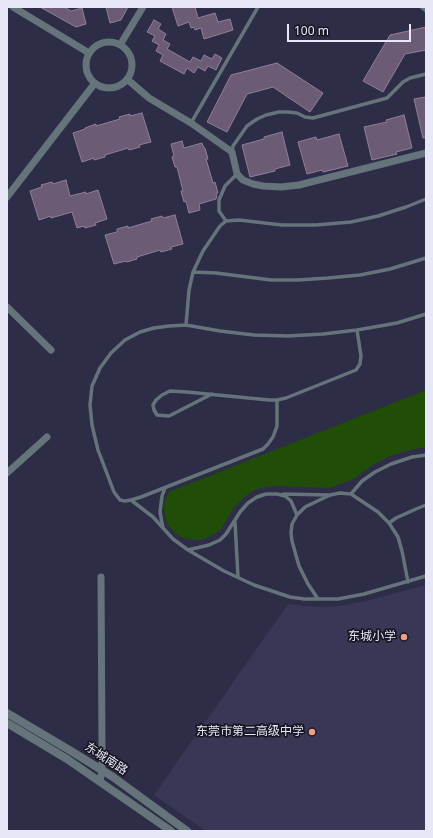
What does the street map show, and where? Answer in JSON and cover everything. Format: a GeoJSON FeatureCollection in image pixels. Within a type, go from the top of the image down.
{"type":"FeatureCollection","features":[{"type":"Feature","properties":{"kind":"street"},"geometry":{"type":"LineString","coordinates":[[13,7],[89,53]]}},
{"type":"Feature","properties":{"kind":"street"},"geometry":{"type":"LineString","coordinates":[[120,45],[143,7]]}},
{"type":"Feature","properties":{"kind":"street"},"geometry":{"type":"LineString","coordinates":[[114,42],[120,45],[127,50],[131,59],[131,72],[123,83],[110,88],[102,87],[95,83],[89,76],[86,63],[89,53],[99,44],[114,42]]}},
{"type":"Feature","properties":{"kind":"street"},"geometry":{"type":"LineString","coordinates":[[127,79],[149,98],[191,123],[232,152],[238,174],[243,180],[253,184],[282,187],[299,185],[426,153]]}},
{"type":"Feature","properties":{"kind":"street"},"geometry":{"type":"LineString","coordinates":[[7,197],[95,83]]}},
{"type":"Feature","properties":{"kind":"street"},"geometry":{"type":"LineString","coordinates":[[7,307],[51,350]]}},
{"type":"Feature","properties":{"kind":"street"},"geometry":{"type":"LineString","coordinates":[[7,473],[47,437]]}},
{"type":"Feature","properties":{"kind":"street"},"geometry":{"type":"LineString","coordinates":[[100,782],[102,770],[101,577]]}},
{"type":"Feature","properties":{"kind":"street","name":"东城南路"},"geometry":{"type":"LineString","coordinates":[[7,713],[113,777],[187,831]]}},
{"type":"Feature","properties":{"kind":"street","name":"东城南路"},"geometry":{"type":"LineString","coordinates":[[7,723],[67,759],[171,831]]}},
{"type":"Feature","properties":{"kind":"lane"},"geometry":{"type":"LineString","coordinates":[[191,123],[258,7]]}},
{"type":"Feature","properties":{"kind":"lane"},"geometry":{"type":"LineString","coordinates":[[421,7],[426,11]]}},
{"type":"Feature","properties":{"kind":"lane"},"geometry":{"type":"LineString","coordinates":[[232,152],[233,146],[247,126],[257,118],[278,112],[288,112],[314,118],[387,98],[403,82],[410,78],[426,74]]}},
{"type":"Feature","properties":{"kind":"lane"},"geometry":{"type":"LineString","coordinates":[[226,221],[219,211],[219,200],[225,186],[238,174]]}},
{"type":"Feature","properties":{"kind":"lane"},"geometry":{"type":"LineString","coordinates":[[186,325],[189,290],[193,272],[203,251],[220,226],[226,221],[239,220],[282,225],[316,225],[351,222],[378,216],[406,207],[426,198]]}},
{"type":"Feature","properties":{"kind":"lane"},"geometry":{"type":"LineString","coordinates":[[193,272],[216,273],[271,280],[298,280],[360,275],[426,258]]}},
{"type":"Feature","properties":{"kind":"lane"},"geometry":{"type":"LineString","coordinates":[[277,400],[277,426],[273,437],[263,449],[166,488],[131,500],[120,500],[114,492],[98,450],[92,425],[90,405],[92,386],[100,368],[111,353],[125,340],[140,332],[154,328],[186,325],[254,335],[288,336],[323,334],[357,330],[397,322],[426,314]]}},
{"type":"Feature","properties":{"kind":"lane"},"geometry":{"type":"LineString","coordinates":[[212,394],[169,416],[157,414],[154,410],[153,405],[156,400],[170,391],[212,394],[277,400],[286,398],[356,370],[360,364],[361,356],[357,330]]}},
{"type":"Feature","properties":{"kind":"lane"},"geometry":{"type":"LineString","coordinates":[[351,494],[362,481],[390,464],[412,457],[426,455]]}},
{"type":"Feature","properties":{"kind":"lane"},"geometry":{"type":"LineString","coordinates":[[163,529],[160,512],[166,488]]}},
{"type":"Feature","properties":{"kind":"lane"},"geometry":{"type":"LineString","coordinates":[[188,550],[209,545],[220,540],[235,522],[240,512],[248,503],[257,497],[266,494],[351,494],[378,512],[389,522],[398,537],[408,582]]}},
{"type":"Feature","properties":{"kind":"lane"},"geometry":{"type":"LineString","coordinates":[[277,494],[285,496],[291,501],[297,515]]}},
{"type":"Feature","properties":{"kind":"lane"},"geometry":{"type":"LineString","coordinates":[[318,599],[299,566],[292,541],[292,524],[297,515],[305,507],[330,495]]}},
{"type":"Feature","properties":{"kind":"lane"},"geometry":{"type":"LineString","coordinates":[[131,500],[153,517],[173,539],[188,550],[224,571],[254,585],[290,597],[304,599],[338,599],[364,594],[426,576]]}},
{"type":"Feature","properties":{"kind":"lane"},"geometry":{"type":"LineString","coordinates":[[389,522],[426,505]]}},
{"type":"Feature","properties":{"kind":"lane"},"geometry":{"type":"LineString","coordinates":[[235,522],[238,577]]}},
{"type":"Feature","properties":{"kind":"shaded area","name":"东莞市第二高级中学"},"geometry":{"type":"Polygon","coordinates":[[[426,585],[426,831],[206,831],[154,795],[288,604],[322,607],[339,606],[366,601],[426,585]]]}},
{"type":"Feature","properties":{"kind":"green space"},"geometry":{"type":"Polygon","coordinates":[[[426,390],[426,447],[390,456],[371,466],[354,479],[330,488],[277,486],[254,490],[243,498],[234,508],[221,529],[207,538],[198,540],[181,537],[168,525],[164,508],[165,500],[169,492],[426,390]]]}},
{"type":"Feature","properties":{"kind":"building"},"geometry":{"type":"Polygon","coordinates":[[[40,7],[64,7],[71,11],[82,8],[86,24],[76,27],[40,7]]]}},
{"type":"Feature","properties":{"kind":"building"},"geometry":{"type":"Polygon","coordinates":[[[106,7],[128,7],[121,20],[110,23],[106,7]]]}},
{"type":"Feature","properties":{"kind":"building"},"geometry":{"type":"Polygon","coordinates":[[[172,7],[195,7],[198,18],[215,13],[218,22],[230,19],[233,30],[204,39],[201,28],[195,30],[194,27],[191,28],[189,22],[178,26],[172,7]]]}},
{"type":"Feature","properties":{"kind":"building"},"geometry":{"type":"Polygon","coordinates":[[[154,20],[161,24],[158,29],[166,34],[163,40],[170,44],[167,49],[190,62],[193,57],[201,61],[204,55],[212,59],[215,54],[222,58],[216,70],[208,66],[205,71],[198,67],[194,73],[187,68],[184,74],[160,61],[163,55],[156,51],[159,45],[152,41],[155,36],[147,32],[154,20]]]}},
{"type":"Feature","properties":{"kind":"building"},"geometry":{"type":"Polygon","coordinates":[[[426,27],[426,50],[405,54],[383,92],[363,81],[390,35],[426,27]]]}},
{"type":"Feature","properties":{"kind":"building"},"geometry":{"type":"Polygon","coordinates":[[[277,63],[323,93],[310,112],[273,87],[247,94],[227,132],[207,122],[231,75],[277,63]]]}},
{"type":"Feature","properties":{"kind":"building"},"geometry":{"type":"Polygon","coordinates":[[[426,97],[426,138],[423,138],[414,99],[426,97]]]}},
{"type":"Feature","properties":{"kind":"building"},"geometry":{"type":"Polygon","coordinates":[[[142,113],[151,142],[139,145],[140,147],[129,150],[128,148],[105,155],[105,157],[94,160],[94,158],[82,162],[73,133],[96,124],[96,126],[120,119],[119,117],[142,113]]]}},
{"type":"Feature","properties":{"kind":"building"},"geometry":{"type":"Polygon","coordinates":[[[404,115],[412,148],[396,152],[397,154],[372,160],[364,127],[387,122],[386,120],[404,115]]]}},
{"type":"Feature","properties":{"kind":"building"},"geometry":{"type":"Polygon","coordinates":[[[282,132],[290,165],[275,169],[275,171],[250,177],[242,145],[282,132]]]}},
{"type":"Feature","properties":{"kind":"building"},"geometry":{"type":"Polygon","coordinates":[[[339,134],[348,166],[307,174],[298,142],[316,137],[317,140],[339,134]]]}},
{"type":"Feature","properties":{"kind":"building"},"geometry":{"type":"Polygon","coordinates":[[[182,141],[184,148],[202,143],[205,148],[208,159],[206,159],[213,183],[215,182],[218,193],[216,194],[216,199],[199,204],[200,210],[189,213],[186,201],[184,202],[181,191],[183,191],[177,167],[175,167],[172,157],[174,156],[171,144],[182,141]]]}},
{"type":"Feature","properties":{"kind":"building"},"geometry":{"type":"Polygon","coordinates":[[[66,180],[70,196],[86,192],[86,194],[98,190],[107,219],[95,223],[96,225],[85,228],[84,226],[77,228],[72,212],[39,220],[30,191],[42,187],[41,185],[52,182],[53,184],[66,180]]]}},
{"type":"Feature","properties":{"kind":"building"},"geometry":{"type":"Polygon","coordinates":[[[175,215],[183,244],[171,247],[172,249],[161,252],[160,250],[137,257],[137,259],[114,264],[105,235],[117,232],[117,229],[128,226],[128,228],[152,221],[151,219],[175,215]]]}},
{"type":"Feature","properties":{"kind":"place","name":"东城小学"},"geometry":{"type":"Point","coordinates":[404,637]}},
{"type":"Feature","properties":{"kind":"place","name":"东莞市第二高级中学"},"geometry":{"type":"Point","coordinates":[312,732]}}]}
